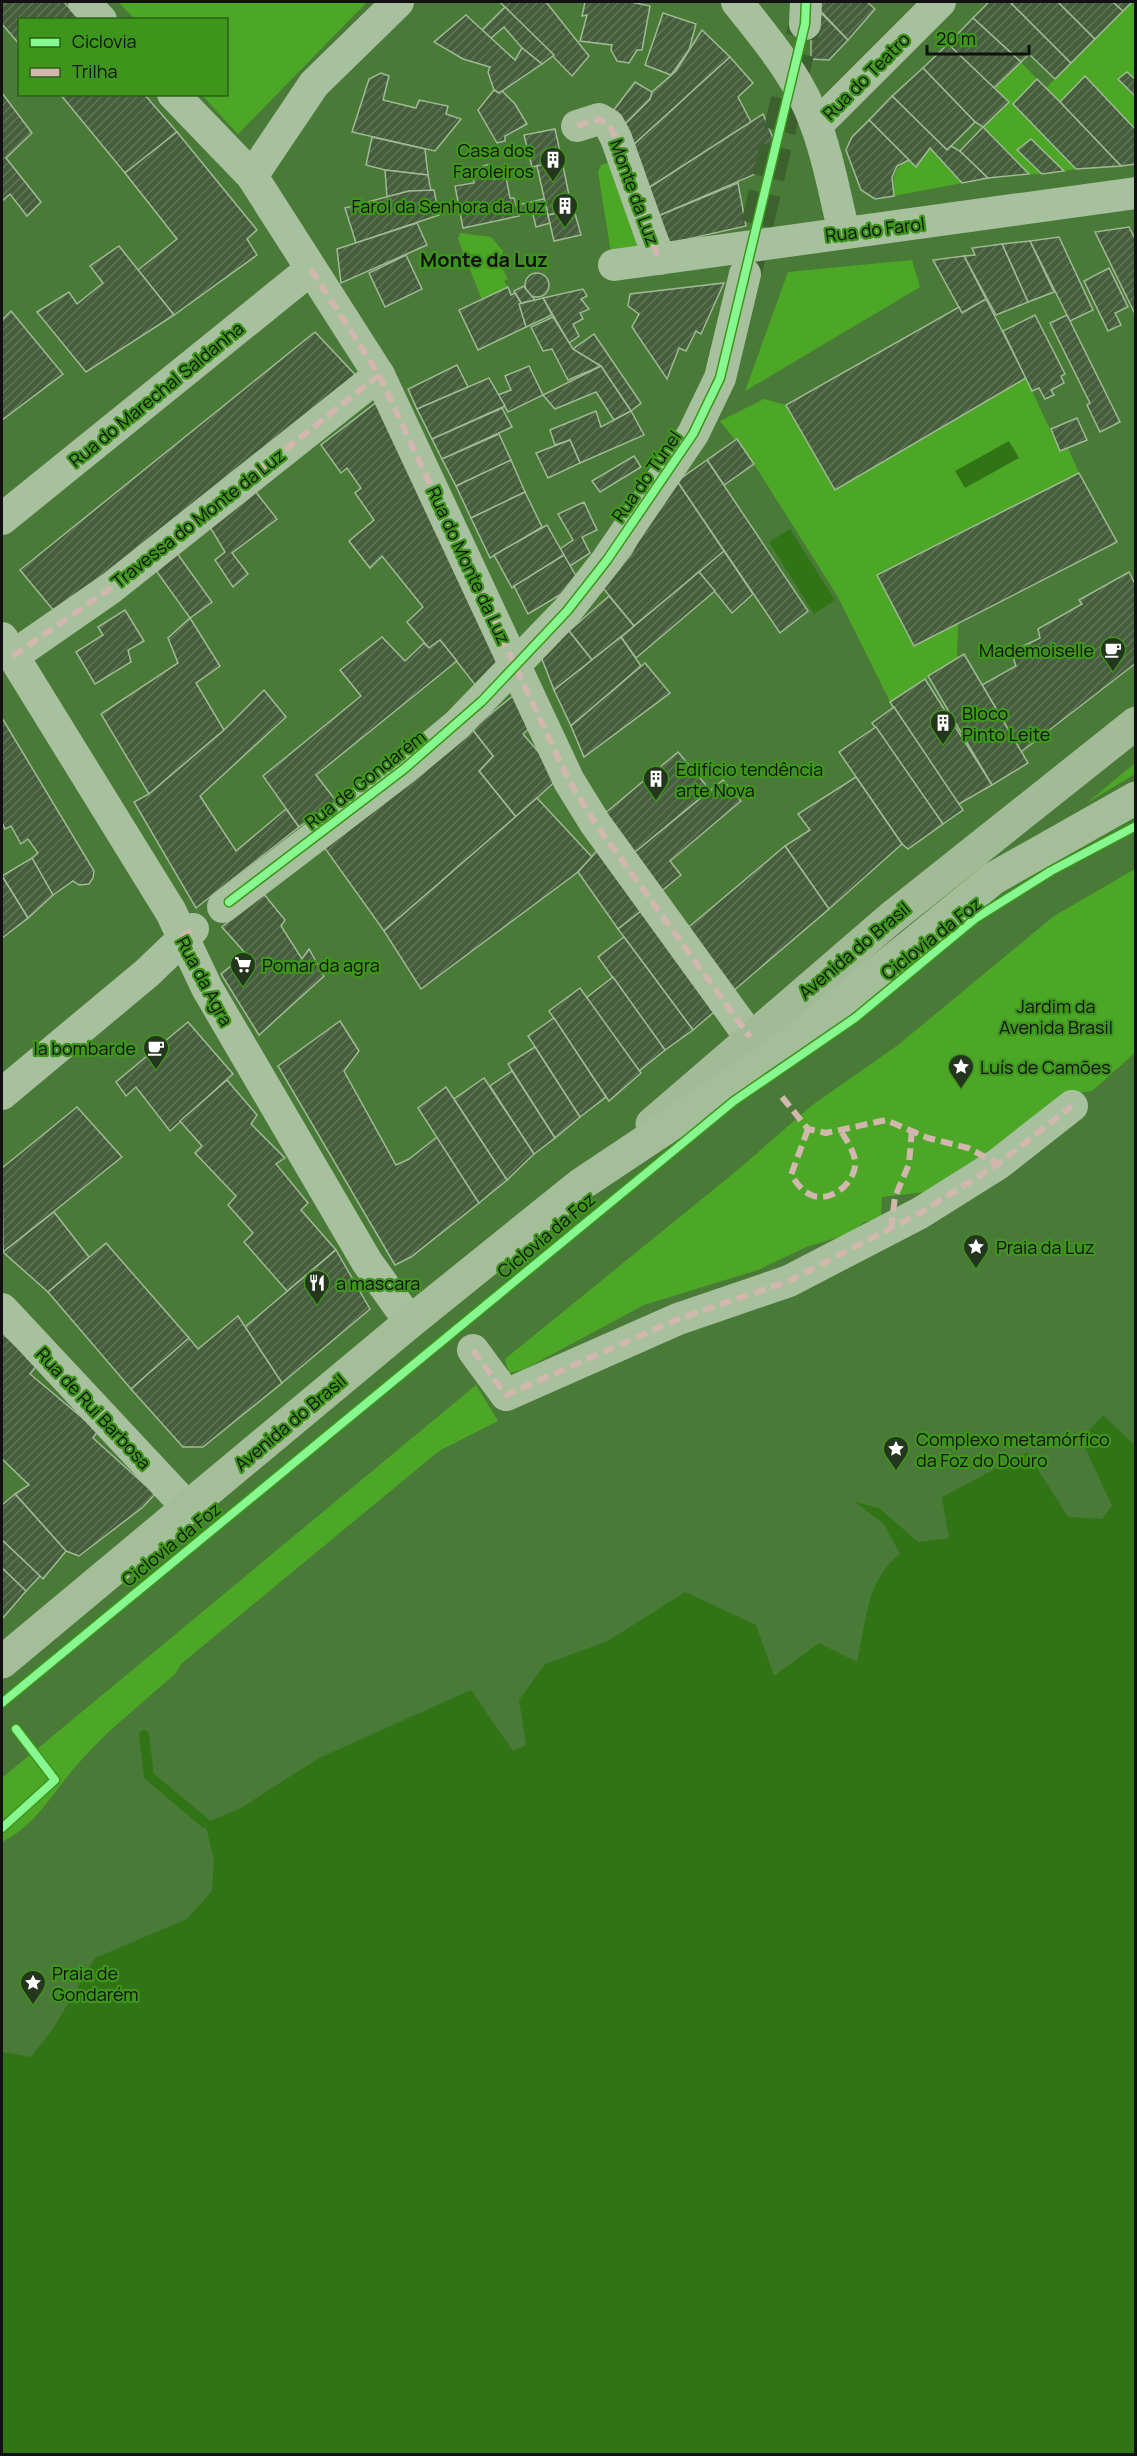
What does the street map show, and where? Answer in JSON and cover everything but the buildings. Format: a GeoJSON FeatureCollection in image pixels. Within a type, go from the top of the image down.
{"type":"FeatureCollection","features":[{"type":"Feature","properties":{"kind":"main road","name":"Avenida do Brasil"},"geometry":{"type":"LineString","coordinates":[[2,1662],[410,1322],[580,1185],[750,1037],[907,906],[1136,723]]}},
{"type":"Feature","properties":{"kind":"main road","name":"Avenida do Brasil"},"geometry":{"type":"LineString","coordinates":[[580,1185],[783,1049],[994,878],[1136,798]]}},
{"type":"Feature","properties":{"kind":"main road"},"geometry":{"type":"LineString","coordinates":[[907,906],[994,878]]}},
{"type":"Feature","properties":{"kind":"street"},"geometry":{"type":"LineString","coordinates":[[84,2],[99,18]]}},
{"type":"Feature","properties":{"kind":"street"},"geometry":{"type":"LineString","coordinates":[[252,176],[314,84],[398,2]]}},
{"type":"Feature","properties":{"kind":"street"},"geometry":{"type":"LineString","coordinates":[[737,2],[784,64],[817,125],[844,232]]}},
{"type":"Feature","properties":{"kind":"street","name":"Rua do Teatro"},"geometry":{"type":"LineString","coordinates":[[817,125],[940,2]]}},
{"type":"Feature","properties":{"kind":"street","name":"Rua do Monte da Luz"},"geometry":{"type":"LineString","coordinates":[[175,96],[252,176],[379,375],[570,781],[595,823],[750,1037]]}},
{"type":"Feature","properties":{"kind":"street","name":"Monte da Luz"},"geometry":{"type":"LineString","coordinates":[[577,126],[599,119],[609,125],[616,138],[659,259]]}},
{"type":"Feature","properties":{"kind":"street","name":"Rua do Farol"},"geometry":{"type":"LineString","coordinates":[[614,265],[1136,194]]}},
{"type":"Feature","properties":{"kind":"street","name":"Rua do Marechal Saldanha"},"geometry":{"type":"LineString","coordinates":[[2,519],[311,270]]}},
{"type":"Feature","properties":{"kind":"street","name":"Rua do Túnel"},"geometry":{"type":"LineString","coordinates":[[515,663],[567,611],[607,560],[693,434],[720,378],[745,274]]}},
{"type":"Feature","properties":{"kind":"street","name":"Travessa do Monte da Luz"},"geometry":{"type":"LineString","coordinates":[[7,647],[111,588],[379,375]]}},
{"type":"Feature","properties":{"kind":"street","name":"Rua da Agra"},"geometry":{"type":"LineString","coordinates":[[7,647],[171,912],[187,933],[213,998],[362,1252],[410,1322]]}},
{"type":"Feature","properties":{"kind":"street","name":"Rua de Gondarém"},"geometry":{"type":"LineString","coordinates":[[226,905],[404,769],[457,725],[515,663]]}},
{"type":"Feature","properties":{"kind":"street"},"geometry":{"type":"LineString","coordinates":[[2,1094],[147,973],[187,933]]}},
{"type":"Feature","properties":{"kind":"street"},"geometry":{"type":"LineString","coordinates":[[473,1350],[506,1395],[678,1319],[789,1281],[920,1213],[998,1164],[1072,1106]]}},
{"type":"Feature","properties":{"kind":"street","name":"Rua de Rui Barbosa"},"geometry":{"type":"LineString","coordinates":[[2,1309],[187,1507]]}},
{"type":"Feature","properties":{"kind":"green space"},"geometry":{"type":"Polygon","coordinates":[[[118,2],[367,2],[238,134],[203,96],[228,96],[228,18],[134,18],[118,2]]]}},
{"type":"Feature","properties":{"kind":"green space"},"geometry":{"type":"Polygon","coordinates":[[[1132,2],[1135,2],[1135,80],[1127,72],[1118,79],[1135,97],[1135,130],[1085,76],[1060,102],[1046,88],[1132,2]]]}},
{"type":"Feature","properties":{"kind":"green space"},"geometry":{"type":"Polygon","coordinates":[[[1021,62],[1037,79],[1013,104],[1076,169],[1064,171],[1031,139],[1017,150],[1042,174],[1029,174],[983,127],[1008,102],[994,88],[1021,62]]]}},
{"type":"Feature","properties":{"kind":"green space"},"geometry":{"type":"Polygon","coordinates":[[[930,148],[962,183],[894,196],[894,179],[899,167],[909,160],[917,167],[930,148]]]}},
{"type":"Feature","properties":{"kind":"green space"},"geometry":{"type":"Polygon","coordinates":[[[613,163],[638,246],[611,253],[598,172],[601,165],[613,163]]]}},
{"type":"Feature","properties":{"kind":"green space"},"geometry":{"type":"Polygon","coordinates":[[[460,233],[491,237],[503,251],[500,265],[508,279],[504,281],[508,287],[482,300],[458,239],[460,233]]]}},
{"type":"Feature","properties":{"kind":"green space"},"geometry":{"type":"Polygon","coordinates":[[[912,260],[920,287],[745,391],[788,272],[912,260]]]}},
{"type":"Feature","properties":{"kind":"green space"},"geometry":{"type":"Polygon","coordinates":[[[1026,378],[1060,451],[1068,448],[1079,473],[878,574],[913,645],[958,623],[957,659],[890,702],[838,597],[754,464],[720,421],[764,399],[786,405],[835,490],[1026,378]]]}},
{"type":"Feature","properties":{"kind":"green space"},"geometry":{"type":"Polygon","coordinates":[[[1135,763],[1135,774],[1087,803],[1135,763]]]}},
{"type":"Feature","properties":{"kind":"green space","name":"Jardim da Avenida Brasil"},"geometry":{"type":"Polygon","coordinates":[[[1135,869],[1135,1053],[1092,1091],[1063,1095],[1045,1114],[927,1192],[882,1197],[881,1219],[864,1222],[849,1234],[806,1247],[758,1270],[644,1305],[523,1370],[509,1373],[505,1359],[740,1168],[811,1106],[898,1045],[1054,916],[1135,869]]]}},
{"type":"Feature","properties":{"kind":"green space"},"geometry":{"type":"Polygon","coordinates":[[[476,1385],[498,1421],[439,1451],[181,1664],[175,1674],[87,1753],[25,1827],[2,1842],[2,1778],[476,1385]]]}},
{"type":"Feature","properties":{"kind":"shaded area"},"geometry":{"type":"Polygon","coordinates":[[[1009,441],[1019,458],[965,488],[955,471],[1009,441]]]}},
{"type":"Feature","properties":{"kind":"shaded area"},"geometry":{"type":"Polygon","coordinates":[[[790,529],[835,600],[814,614],[769,542],[790,529]]]}},
{"type":"Feature","properties":{"kind":"shaded area"},"geometry":{"type":"Polygon","coordinates":[[[1103,1415],[1136,1447],[1135,2454],[2,2454],[2,2052],[31,2057],[53,2029],[95,1958],[187,1919],[212,1891],[214,1860],[205,1823],[239,1809],[319,1758],[471,1690],[513,1751],[526,1745],[519,1700],[545,1664],[608,1641],[685,1592],[756,1625],[774,1676],[819,1643],[857,1662],[874,1589],[880,1577],[900,1554],[884,1524],[855,1502],[879,1508],[918,1542],[949,1538],[942,1497],[1027,1452],[1068,1517],[1102,1519],[1112,1506],[1081,1439],[1103,1415]]]}},
{"type":"Feature","properties":{"kind":"waterway"},"geometry":{"type":"LineString","coordinates":[[144,1735],[149,1776],[205,1823]]}},
{"type":"Feature","properties":{"kind":"tunnel"},"geometry":{"type":"LineString","coordinates":[[746,271],[805,24]]}},
{"type":"Feature","properties":{"kind":"marked path"},"geometry":{"type":"LineString","coordinates":[[577,126],[599,119],[609,125],[616,138],[659,259]]}},
{"type":"Feature","properties":{"kind":"marked path"},"geometry":{"type":"LineString","coordinates":[[311,269],[379,375],[569,781],[595,823],[750,1037]]}},
{"type":"Feature","properties":{"kind":"marked path"},"geometry":{"type":"LineString","coordinates":[[13,656],[111,588],[379,375]]}},
{"type":"Feature","properties":{"kind":"marked path"},"geometry":{"type":"LineString","coordinates":[[181,938],[193,929]]}},
{"type":"Feature","properties":{"kind":"marked path"},"geometry":{"type":"LineString","coordinates":[[782,1097],[808,1129],[826,1133],[886,1120],[928,1138],[968,1148],[998,1164]]}},
{"type":"Feature","properties":{"kind":"marked path"},"geometry":{"type":"LineString","coordinates":[[473,1350],[506,1395],[678,1319],[789,1281],[920,1213],[998,1164],[1072,1106]]}},
{"type":"Feature","properties":{"kind":"marked path"},"geometry":{"type":"LineString","coordinates":[[808,1129],[791,1175],[804,1191],[819,1197],[842,1189],[848,1183],[855,1168],[853,1152],[840,1130]]}},
{"type":"Feature","properties":{"kind":"marked path"},"geometry":{"type":"LineString","coordinates":[[891,1229],[895,1197],[909,1164],[912,1129]]}},
{"type":"Feature","properties":{"kind":"cycle path"},"geometry":{"type":"LineString","coordinates":[[229,902],[404,769],[482,701],[567,611],[607,560],[693,434],[720,378],[805,24],[806,2]]}},
{"type":"Feature","properties":{"kind":"cycle path","name":"Ciclovia da Foz"},"geometry":{"type":"LineString","coordinates":[[2,1703],[734,1101],[855,1018],[976,918],[1051,871],[1136,826]]}},
{"type":"Feature","properties":{"kind":"cycle path"},"geometry":{"type":"LineString","coordinates":[[2,1828],[55,1780],[16,1729]]}},
{"type":"Feature","properties":{"kind":"place","name":"Casa dos Faroleiros"},"geometry":{"type":"Point","coordinates":[553,183]}},
{"type":"Feature","properties":{"kind":"place","name":"Farol da Senhora da Luz"},"geometry":{"type":"Point","coordinates":[565,229]}},
{"type":"Feature","properties":{"kind":"place","name":"Mademoiselle"},"geometry":{"type":"Point","coordinates":[1113,673]}},
{"type":"Feature","properties":{"kind":"place","name":"Bloco Pinto Leite"},"geometry":{"type":"Point","coordinates":[943,746]}},
{"type":"Feature","properties":{"kind":"place","name":"Edifício tendência arte Nova"},"geometry":{"type":"Point","coordinates":[656,802]}},
{"type":"Feature","properties":{"kind":"place","name":"Pomar da agra"},"geometry":{"type":"Point","coordinates":[243,988]}},
{"type":"Feature","properties":{"kind":"place","name":"la bombarde"},"geometry":{"type":"Point","coordinates":[156,1071]}},
{"type":"Feature","properties":{"kind":"place","name":"Luís de Camões"},"geometry":{"type":"Point","coordinates":[961,1090]}},
{"type":"Feature","properties":{"kind":"place","name":"Praia da Luz"},"geometry":{"type":"Point","coordinates":[976,1270]}},
{"type":"Feature","properties":{"kind":"place","name":"a mascara"},"geometry":{"type":"Point","coordinates":[317,1306]}},
{"type":"Feature","properties":{"kind":"place","name":"Complexo metamórfico da Foz do Douro"},"geometry":{"type":"Point","coordinates":[896,1472]}},
{"type":"Feature","properties":{"kind":"place","name":"Praia de Gondarém"},"geometry":{"type":"Point","coordinates":[33,2006]}},
{"type":"Feature","properties":{"kind":"district","name":"Monte da Luz"},"geometry":{"type":"Point","coordinates":[484,259]}}]}
